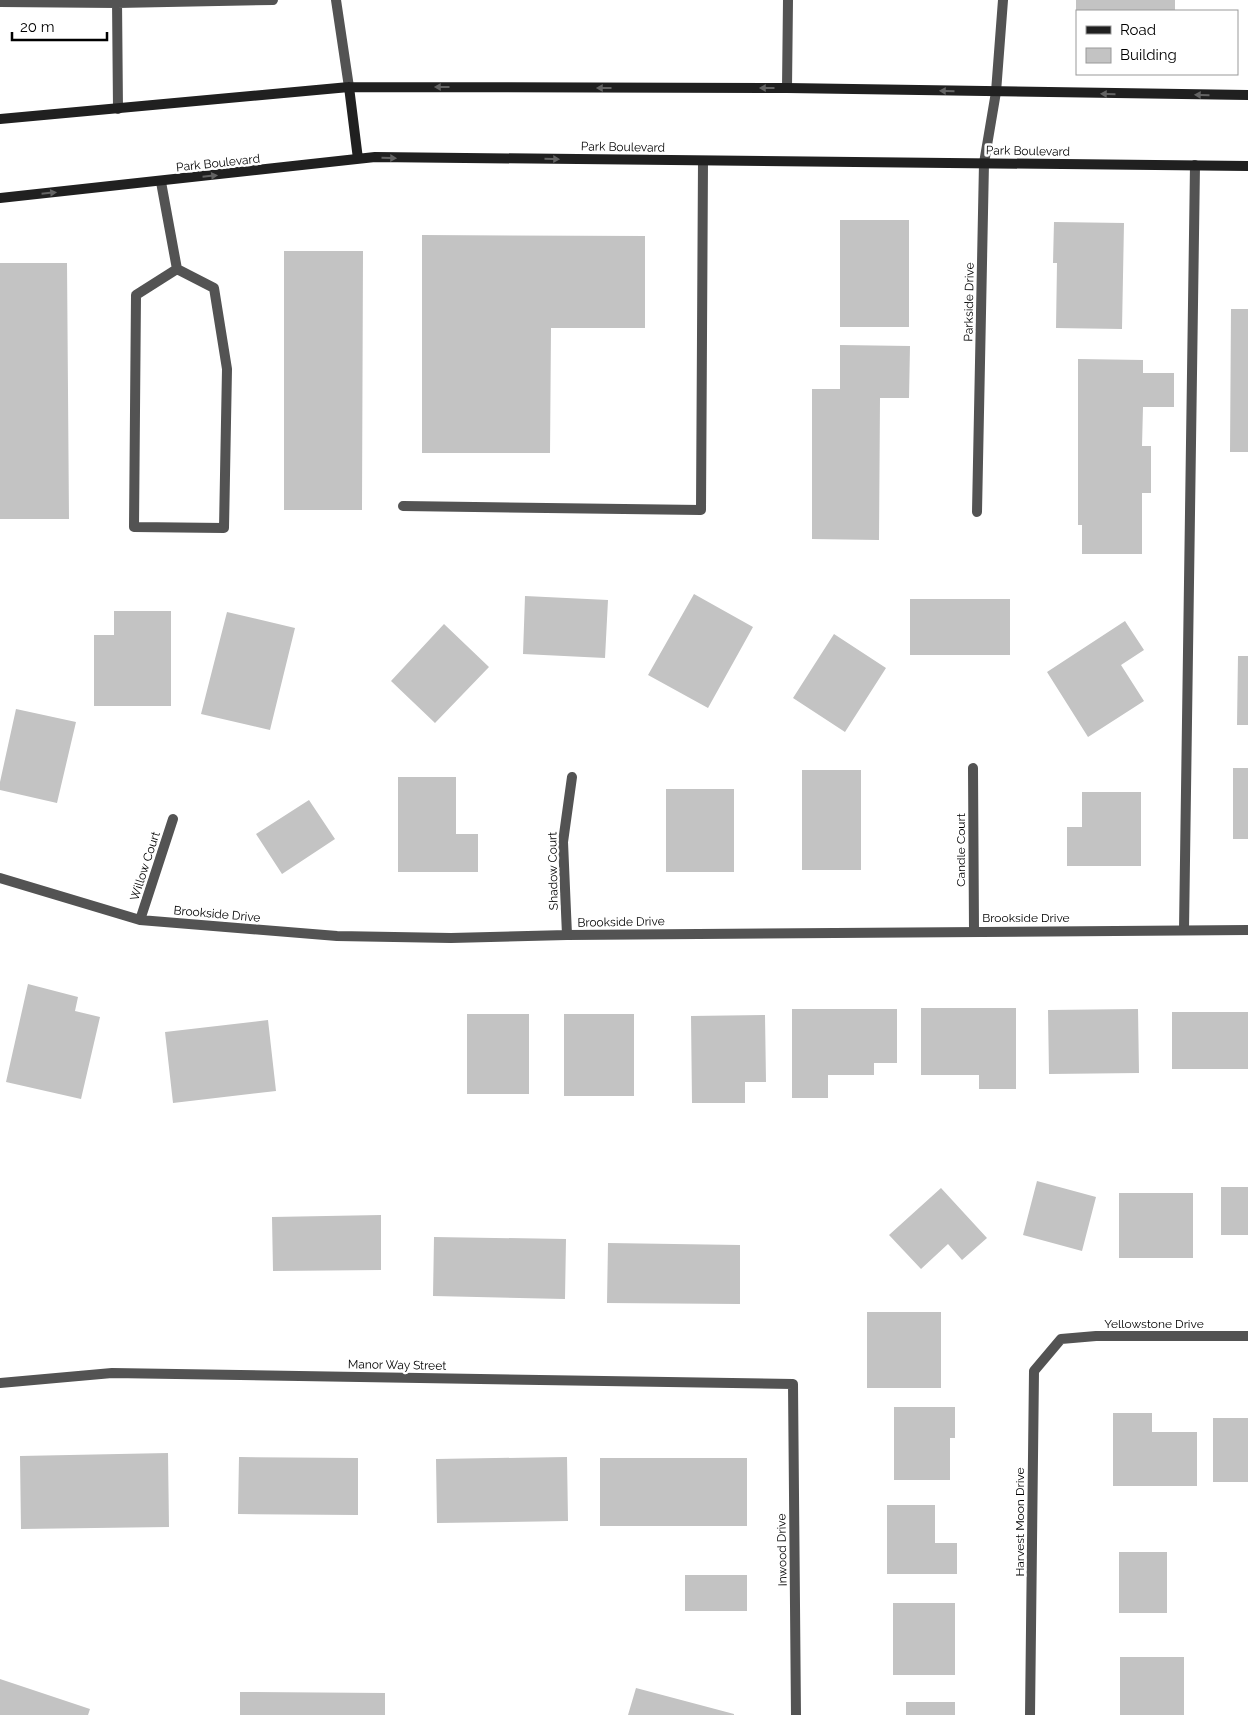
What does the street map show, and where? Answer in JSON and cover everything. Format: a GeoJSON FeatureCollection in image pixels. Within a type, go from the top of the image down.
{"type":"FeatureCollection","features":[{"type":"Feature","properties":{"kind":"main road"},"geometry":{"type":"LineString","coordinates":[[349,87],[358,159]]}},
{"type":"Feature","properties":{"kind":"main road"},"geometry":{"type":"LineString","coordinates":[[0,119],[349,87],[787,88],[1248,95]]}},
{"type":"Feature","properties":{"kind":"main road","name":"Park Boulevard"},"geometry":{"type":"LineString","coordinates":[[0,198],[375,158],[1248,166]]}},
{"type":"Feature","properties":{"kind":"street"},"geometry":{"type":"LineString","coordinates":[[0,2],[273,0]]}},
{"type":"Feature","properties":{"kind":"street"},"geometry":{"type":"LineString","coordinates":[[336,0],[349,87]]}},
{"type":"Feature","properties":{"kind":"street"},"geometry":{"type":"LineString","coordinates":[[787,88],[788,0]]}},
{"type":"Feature","properties":{"kind":"street","name":"Parkside Drive"},"geometry":{"type":"LineString","coordinates":[[977,512],[984,163],[996,92],[1003,0]]}},
{"type":"Feature","properties":{"kind":"street"},"geometry":{"type":"LineString","coordinates":[[117,1],[118,109]]}},
{"type":"Feature","properties":{"kind":"street"},"geometry":{"type":"LineString","coordinates":[[403,506],[701,510],[703,161]]}},
{"type":"Feature","properties":{"kind":"street"},"geometry":{"type":"LineString","coordinates":[[1184,930],[1195,166]]}},
{"type":"Feature","properties":{"kind":"street"},"geometry":{"type":"LineString","coordinates":[[161,182],[176,269]]}},
{"type":"Feature","properties":{"kind":"street"},"geometry":{"type":"LineString","coordinates":[[176,269],[214,288],[227,369],[224,528],[134,527],[136,295],[176,269]]}},
{"type":"Feature","properties":{"kind":"street","name":"Candle Court"},"geometry":{"type":"LineString","coordinates":[[973,768],[974,931]]}},
{"type":"Feature","properties":{"kind":"street","name":"Shadow Court"},"geometry":{"type":"LineString","coordinates":[[567,935],[563,842],[572,777]]}},
{"type":"Feature","properties":{"kind":"street","name":"Willow Court"},"geometry":{"type":"LineString","coordinates":[[140,920],[173,819]]}},
{"type":"Feature","properties":{"kind":"street","name":"Brookside Drive"},"geometry":{"type":"LineString","coordinates":[[0,878],[140,920],[337,936],[451,938],[567,935],[1248,930]]}},
{"type":"Feature","properties":{"kind":"street","name":"Yellowstone Drive"},"geometry":{"type":"LineString","coordinates":[[1061,1339],[1096,1336],[1248,1336]]}},
{"type":"Feature","properties":{"kind":"street","name":"Harvest Moon Drive"},"geometry":{"type":"LineString","coordinates":[[1030,1715],[1034,1371],[1061,1339]]}},
{"type":"Feature","properties":{"kind":"street","name":"Manor Way Street"},"geometry":{"type":"LineString","coordinates":[[0,1383],[112,1373],[793,1384]]}},
{"type":"Feature","properties":{"kind":"street","name":"Inwood Drive"},"geometry":{"type":"LineString","coordinates":[[793,1384],[796,1715]]}},
{"type":"Feature","properties":{"kind":"building"},"geometry":{"type":"Polygon","coordinates":[[[1076,0],[1175,0],[1175,10],[1076,10],[1076,0]]]}},
{"type":"Feature","properties":{"kind":"building"},"geometry":{"type":"Polygon","coordinates":[[[840,220],[909,220],[909,327],[840,327],[840,220]]]}},
{"type":"Feature","properties":{"kind":"building"},"geometry":{"type":"Polygon","coordinates":[[[1054,222],[1124,223],[1122,329],[1056,328],[1057,263],[1053,263],[1054,222]]]}},
{"type":"Feature","properties":{"kind":"building"},"geometry":{"type":"Polygon","coordinates":[[[422,235],[645,236],[645,328],[551,328],[550,453],[422,453],[422,235]]]}},
{"type":"Feature","properties":{"kind":"building"},"geometry":{"type":"Polygon","coordinates":[[[284,251],[363,251],[362,510],[284,510],[284,251]]]}},
{"type":"Feature","properties":{"kind":"building"},"geometry":{"type":"Polygon","coordinates":[[[0,263],[67,263],[69,519],[0,519],[0,263]]]}},
{"type":"Feature","properties":{"kind":"building"},"geometry":{"type":"Polygon","coordinates":[[[1231,309],[1248,309],[1248,452],[1230,452],[1231,309]]]}},
{"type":"Feature","properties":{"kind":"building"},"geometry":{"type":"Polygon","coordinates":[[[840,345],[910,346],[909,398],[880,398],[879,540],[812,539],[812,389],[840,389],[840,345]]]}},
{"type":"Feature","properties":{"kind":"building"},"geometry":{"type":"Polygon","coordinates":[[[1078,359],[1143,360],[1143,373],[1174,373],[1174,407],[1143,407],[1142,446],[1151,446],[1151,493],[1142,493],[1142,554],[1082,554],[1082,525],[1078,525],[1078,359]]]}},
{"type":"Feature","properties":{"kind":"building"},"geometry":{"type":"Polygon","coordinates":[[[694,594],[753,627],[708,708],[648,675],[694,594]]]}},
{"type":"Feature","properties":{"kind":"building"},"geometry":{"type":"Polygon","coordinates":[[[525,596],[608,600],[605,658],[523,654],[525,596]]]}},
{"type":"Feature","properties":{"kind":"building"},"geometry":{"type":"Polygon","coordinates":[[[910,599],[1010,599],[1010,655],[910,655],[910,599]]]}},
{"type":"Feature","properties":{"kind":"building"},"geometry":{"type":"Polygon","coordinates":[[[114,611],[171,611],[171,706],[94,706],[94,635],[114,635],[114,611]]]}},
{"type":"Feature","properties":{"kind":"building"},"geometry":{"type":"Polygon","coordinates":[[[227,612],[295,628],[270,730],[201,714],[227,612]]]}},
{"type":"Feature","properties":{"kind":"building"},"geometry":{"type":"Polygon","coordinates":[[[1125,621],[1144,650],[1121,665],[1144,701],[1088,737],[1047,672],[1125,621]]]}},
{"type":"Feature","properties":{"kind":"building"},"geometry":{"type":"Polygon","coordinates":[[[444,624],[489,667],[435,723],[391,681],[444,624]]]}},
{"type":"Feature","properties":{"kind":"building"},"geometry":{"type":"Polygon","coordinates":[[[834,634],[886,668],[845,732],[793,698],[834,634]]]}},
{"type":"Feature","properties":{"kind":"building"},"geometry":{"type":"Polygon","coordinates":[[[1238,656],[1248,656],[1248,725],[1237,725],[1238,656]]]}},
{"type":"Feature","properties":{"kind":"building"},"geometry":{"type":"Polygon","coordinates":[[[16,709],[76,722],[57,803],[0,790],[0,782],[16,709]]]}},
{"type":"Feature","properties":{"kind":"building"},"geometry":{"type":"Polygon","coordinates":[[[1233,768],[1248,768],[1248,839],[1233,839],[1233,768]]]}},
{"type":"Feature","properties":{"kind":"building"},"geometry":{"type":"Polygon","coordinates":[[[802,770],[861,770],[861,870],[802,870],[802,770]]]}},
{"type":"Feature","properties":{"kind":"building"},"geometry":{"type":"Polygon","coordinates":[[[398,777],[456,777],[456,834],[478,834],[478,872],[398,872],[398,777]]]}},
{"type":"Feature","properties":{"kind":"building"},"geometry":{"type":"Polygon","coordinates":[[[666,789],[734,789],[734,872],[666,872],[666,789]]]}},
{"type":"Feature","properties":{"kind":"building"},"geometry":{"type":"Polygon","coordinates":[[[1082,792],[1141,792],[1141,866],[1067,866],[1067,827],[1082,827],[1082,792]]]}},
{"type":"Feature","properties":{"kind":"building"},"geometry":{"type":"Polygon","coordinates":[[[309,800],[335,839],[282,874],[256,834],[309,800]]]}},
{"type":"Feature","properties":{"kind":"building"},"geometry":{"type":"Polygon","coordinates":[[[28,984],[78,997],[75,1011],[100,1017],[81,1099],[6,1082],[28,984]]]}},
{"type":"Feature","properties":{"kind":"building"},"geometry":{"type":"Polygon","coordinates":[[[921,1008],[1016,1008],[1016,1089],[979,1089],[979,1075],[921,1075],[921,1008]]]}},
{"type":"Feature","properties":{"kind":"building"},"geometry":{"type":"Polygon","coordinates":[[[792,1009],[897,1009],[897,1063],[874,1063],[874,1075],[828,1075],[828,1098],[792,1098],[792,1009]]]}},
{"type":"Feature","properties":{"kind":"building"},"geometry":{"type":"Polygon","coordinates":[[[1138,1009],[1139,1073],[1049,1074],[1048,1010],[1138,1009]]]}},
{"type":"Feature","properties":{"kind":"building"},"geometry":{"type":"Polygon","coordinates":[[[1172,1012],[1248,1012],[1248,1069],[1172,1069],[1172,1012]]]}},
{"type":"Feature","properties":{"kind":"building"},"geometry":{"type":"Polygon","coordinates":[[[467,1014],[529,1014],[529,1094],[467,1094],[467,1014]]]}},
{"type":"Feature","properties":{"kind":"building"},"geometry":{"type":"Polygon","coordinates":[[[564,1014],[634,1014],[634,1096],[564,1096],[564,1014]]]}},
{"type":"Feature","properties":{"kind":"building"},"geometry":{"type":"Polygon","coordinates":[[[765,1015],[766,1082],[745,1082],[745,1103],[692,1103],[691,1016],[765,1015]]]}},
{"type":"Feature","properties":{"kind":"building"},"geometry":{"type":"Polygon","coordinates":[[[268,1020],[276,1091],[173,1103],[165,1032],[268,1020]]]}},
{"type":"Feature","properties":{"kind":"building"},"geometry":{"type":"Polygon","coordinates":[[[1037,1181],[1096,1197],[1082,1251],[1023,1235],[1037,1181]]]}},
{"type":"Feature","properties":{"kind":"building"},"geometry":{"type":"Polygon","coordinates":[[[1221,1187],[1248,1187],[1248,1235],[1221,1235],[1221,1187]]]}},
{"type":"Feature","properties":{"kind":"building"},"geometry":{"type":"Polygon","coordinates":[[[941,1188],[987,1238],[962,1260],[948,1244],[921,1269],[889,1235],[941,1188]]]}},
{"type":"Feature","properties":{"kind":"building"},"geometry":{"type":"Polygon","coordinates":[[[1119,1193],[1193,1193],[1193,1258],[1119,1258],[1119,1193]]]}},
{"type":"Feature","properties":{"kind":"building"},"geometry":{"type":"Polygon","coordinates":[[[381,1215],[381,1270],[273,1271],[272,1217],[381,1215]]]}},
{"type":"Feature","properties":{"kind":"building"},"geometry":{"type":"Polygon","coordinates":[[[434,1237],[566,1239],[565,1299],[433,1296],[434,1237]]]}},
{"type":"Feature","properties":{"kind":"building"},"geometry":{"type":"Polygon","coordinates":[[[608,1243],[740,1245],[740,1304],[607,1303],[608,1243]]]}},
{"type":"Feature","properties":{"kind":"building"},"geometry":{"type":"Polygon","coordinates":[[[867,1312],[941,1312],[941,1388],[867,1388],[867,1312]]]}},
{"type":"Feature","properties":{"kind":"building"},"geometry":{"type":"Polygon","coordinates":[[[894,1407],[955,1407],[955,1438],[950,1438],[950,1480],[894,1480],[894,1407]]]}},
{"type":"Feature","properties":{"kind":"building"},"geometry":{"type":"Polygon","coordinates":[[[1113,1413],[1152,1413],[1152,1432],[1197,1432],[1197,1486],[1113,1486],[1113,1413]]]}},
{"type":"Feature","properties":{"kind":"building"},"geometry":{"type":"Polygon","coordinates":[[[1213,1418],[1248,1418],[1248,1482],[1213,1482],[1213,1418]]]}},
{"type":"Feature","properties":{"kind":"building"},"geometry":{"type":"Polygon","coordinates":[[[168,1453],[169,1527],[21,1529],[20,1456],[168,1453]]]}},
{"type":"Feature","properties":{"kind":"building"},"geometry":{"type":"Polygon","coordinates":[[[239,1457],[358,1458],[358,1515],[238,1514],[239,1457]]]}},
{"type":"Feature","properties":{"kind":"building"},"geometry":{"type":"Polygon","coordinates":[[[567,1457],[568,1521],[437,1523],[436,1459],[567,1457]]]}},
{"type":"Feature","properties":{"kind":"building"},"geometry":{"type":"Polygon","coordinates":[[[600,1458],[747,1458],[747,1526],[600,1526],[600,1458]]]}},
{"type":"Feature","properties":{"kind":"building"},"geometry":{"type":"Polygon","coordinates":[[[887,1505],[935,1505],[935,1543],[957,1543],[957,1574],[887,1574],[887,1505]]]}},
{"type":"Feature","properties":{"kind":"building"},"geometry":{"type":"Polygon","coordinates":[[[1119,1552],[1167,1552],[1167,1613],[1119,1613],[1119,1552]]]}},
{"type":"Feature","properties":{"kind":"building"},"geometry":{"type":"Polygon","coordinates":[[[685,1575],[747,1575],[747,1611],[685,1611],[685,1575]]]}},
{"type":"Feature","properties":{"kind":"building"},"geometry":{"type":"Polygon","coordinates":[[[893,1603],[955,1603],[955,1675],[893,1675],[893,1603]]]}},
{"type":"Feature","properties":{"kind":"building"},"geometry":{"type":"Polygon","coordinates":[[[1120,1657],[1184,1657],[1184,1715],[1120,1715],[1120,1657]]]}},
{"type":"Feature","properties":{"kind":"building"},"geometry":{"type":"Polygon","coordinates":[[[0,1679],[90,1709],[88,1715],[0,1715],[0,1679]]]}},
{"type":"Feature","properties":{"kind":"building"},"geometry":{"type":"Polygon","coordinates":[[[636,1688],[734,1714],[734,1715],[628,1715],[636,1688]]]}},
{"type":"Feature","properties":{"kind":"building"},"geometry":{"type":"Polygon","coordinates":[[[240,1692],[385,1693],[385,1715],[240,1715],[240,1692]]]}},
{"type":"Feature","properties":{"kind":"building"},"geometry":{"type":"Polygon","coordinates":[[[906,1702],[955,1702],[955,1715],[906,1715],[906,1702]]]}}]}
